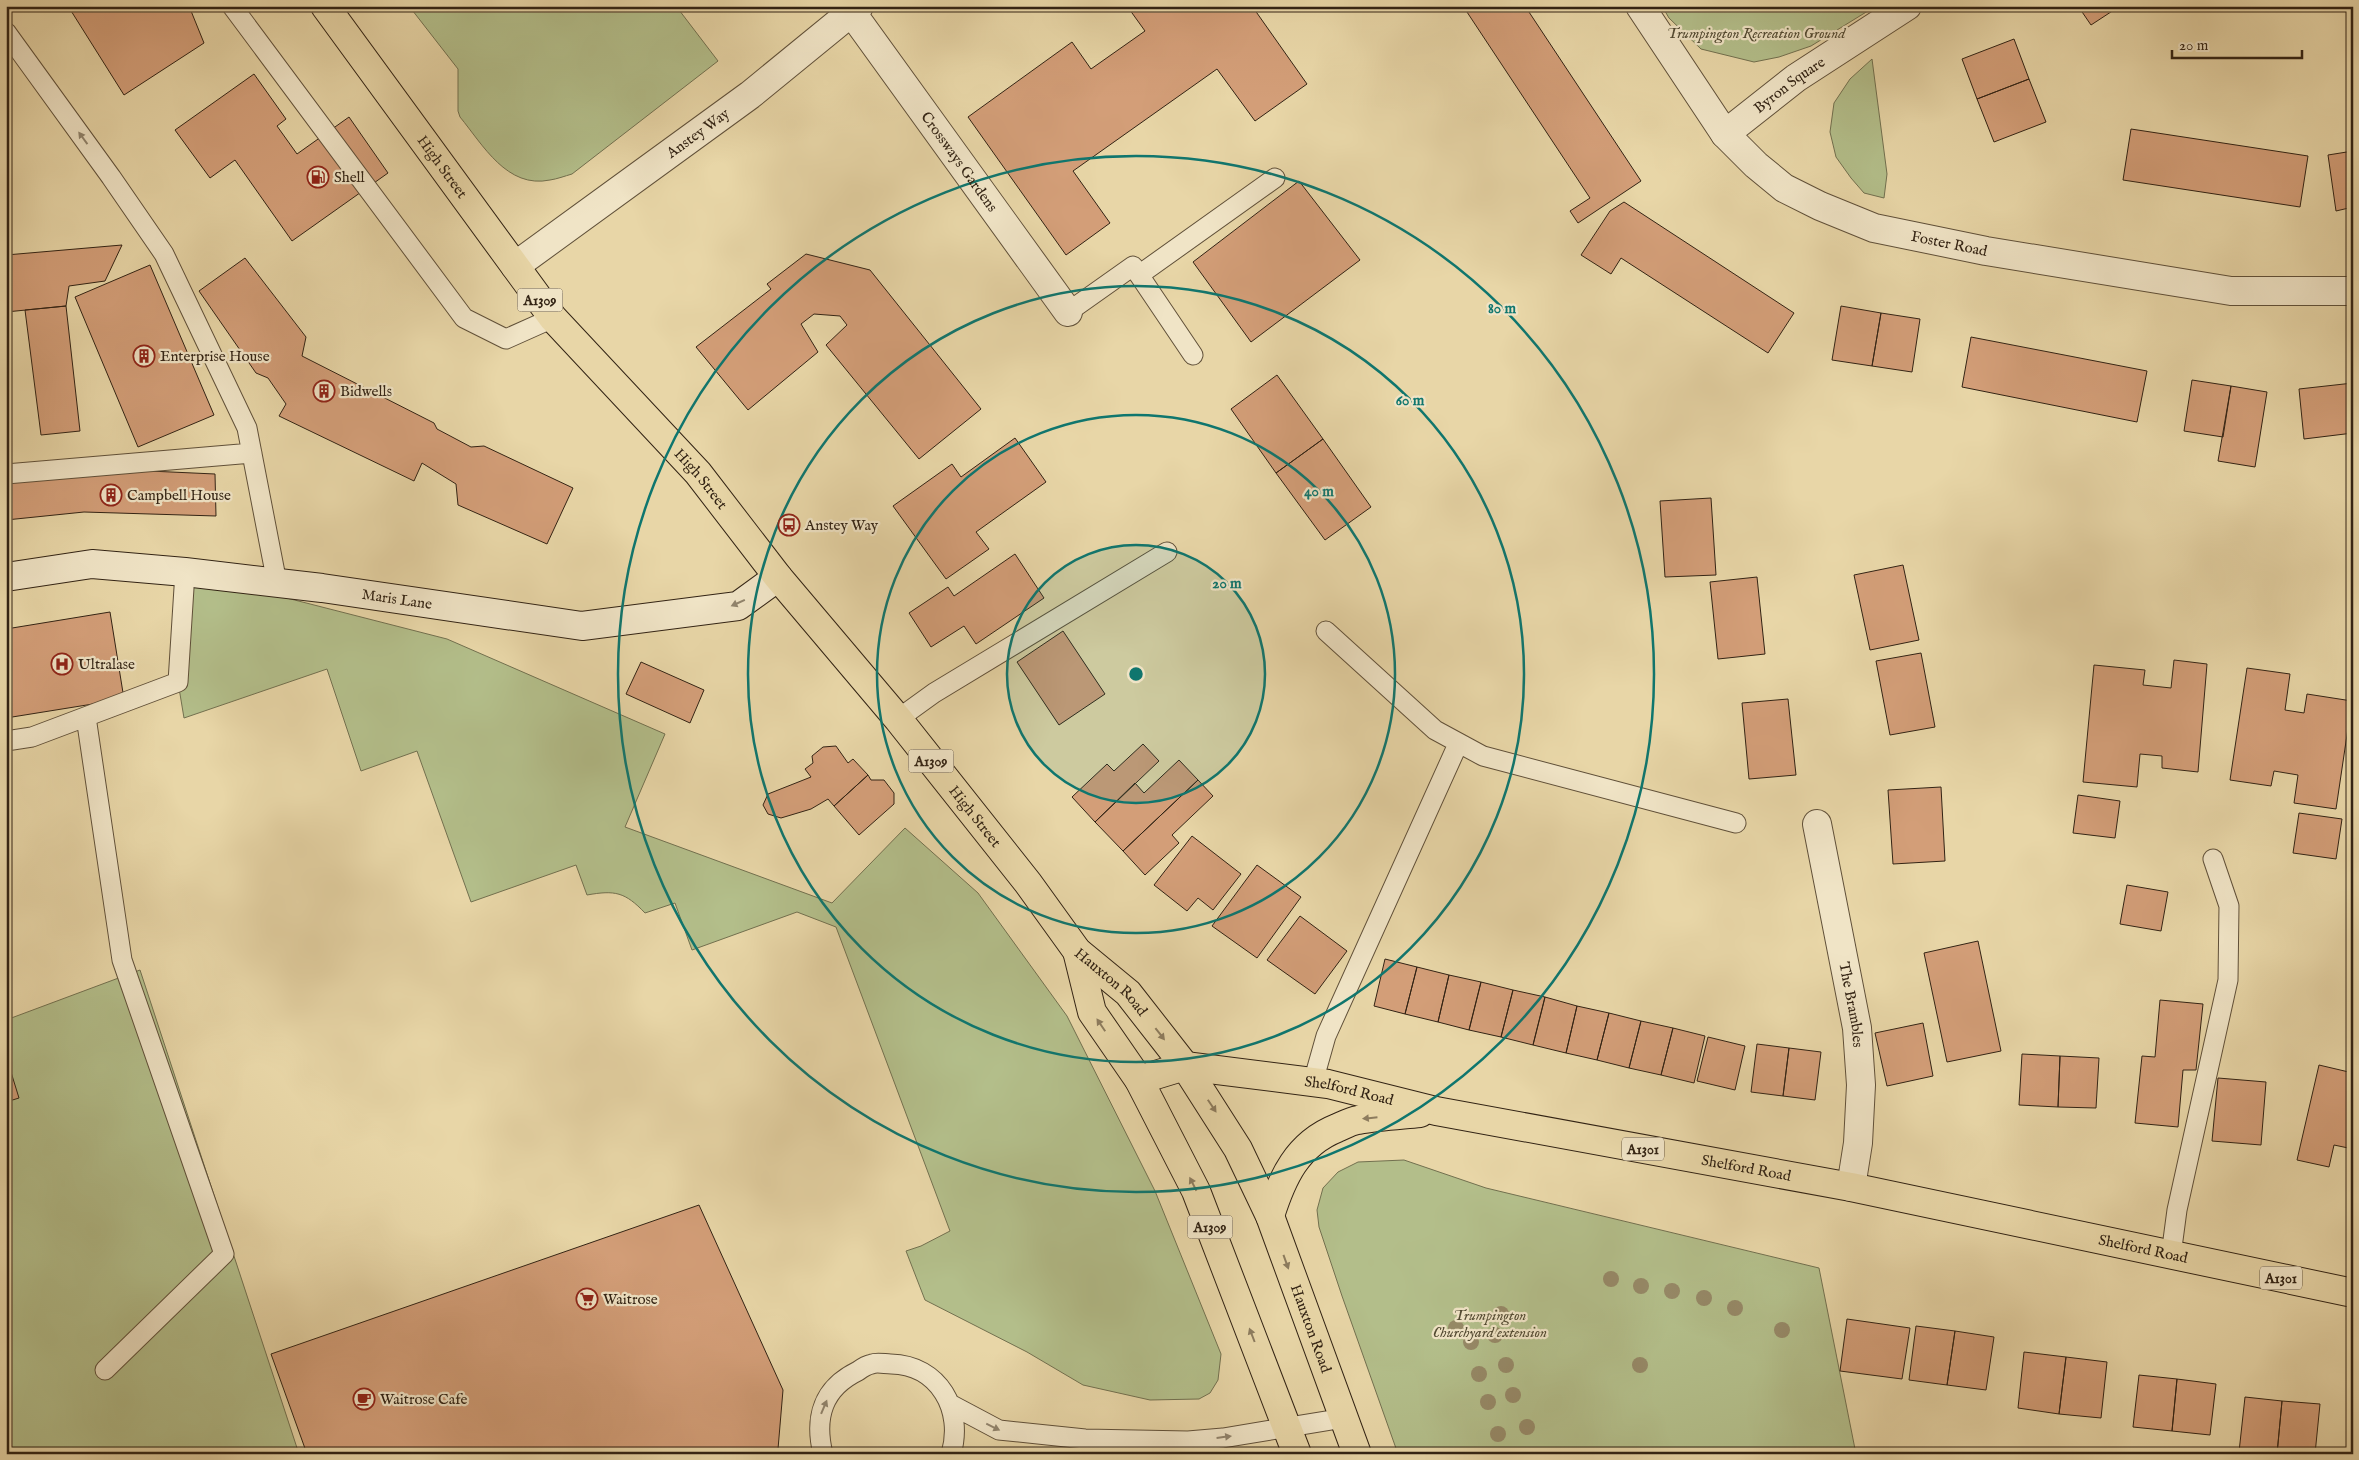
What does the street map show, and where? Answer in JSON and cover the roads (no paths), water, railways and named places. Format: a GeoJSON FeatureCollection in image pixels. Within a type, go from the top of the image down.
{"type":"FeatureCollection","features":[{"type":"Feature","properties":{"kind":"main road","name":"High Street"},"geometry":{"type":"LineString","coordinates":[[325,6],[553,318],[698,473],[778,577],[898,719],[1028,883],[1077,951]]}},
{"type":"Feature","properties":{"kind":"main road","name":"Hauxton Road"},"geometry":{"type":"LineString","coordinates":[[1077,951],[1128,993],[1185,1066],[1238,1149],[1270,1216],[1357,1454]]}},
{"type":"Feature","properties":{"kind":"main road","name":"Hauxton Road"},"geometry":{"type":"LineString","coordinates":[[1077,951],[1092,1012],[1139,1080],[1196,1190],[1297,1454]]}},
{"type":"Feature","properties":{"kind":"main road","name":"Shelford Road"},"geometry":{"type":"LineString","coordinates":[[1139,1080],[1185,1066],[1328,1084],[1436,1111],[1851,1187],[2353,1293]]}},
{"type":"Feature","properties":{"kind":"main road"},"geometry":{"type":"LineString","coordinates":[[1270,1216],[1280,1186],[1290,1167],[1302,1149],[1323,1133],[1357,1120],[1436,1111]]}},
{"type":"Feature","properties":{"kind":"street","name":"Foster Road"},"geometry":{"type":"LineString","coordinates":[[1640,6],[1725,134],[1784,188],[1820,206],[1874,228],[1986,251],[2231,291],[2353,291]]}},
{"type":"Feature","properties":{"kind":"street","name":"Byron Square"},"geometry":{"type":"LineString","coordinates":[[1725,134],[1796,78],[1907,6]]}},
{"type":"Feature","properties":{"kind":"street","name":"Anstey Way"},"geometry":{"type":"LineString","coordinates":[[515,266],[750,95],[852,8]]}},
{"type":"Feature","properties":{"kind":"street","name":"Crossways Gardens"},"geometry":{"type":"LineString","coordinates":[[852,8],[1068,312]]}},
{"type":"Feature","properties":{"kind":"street","name":"Maris Lane"},"geometry":{"type":"LineString","coordinates":[[6,577],[92,564],[277,582],[582,626],[738,606],[778,577]]}},
{"type":"Feature","properties":{"kind":"street","name":"The Brambles"},"geometry":{"type":"LineString","coordinates":[[1817,824],[1857,1028],[1861,1085],[1858,1143],[1851,1187]]}},
{"type":"Feature","properties":{"kind":"lane"},"geometry":{"type":"LineString","coordinates":[[232,6],[464,318],[506,339],[553,318]]}},
{"type":"Feature","properties":{"kind":"lane"},"geometry":{"type":"LineString","coordinates":[[6,32],[112,177],[164,254],[247,428],[277,582]]}},
{"type":"Feature","properties":{"kind":"lane"},"geometry":{"type":"LineString","coordinates":[[1139,275],[1275,178]]}},
{"type":"Feature","properties":{"kind":"lane"},"geometry":{"type":"LineString","coordinates":[[1068,312],[1133,266],[1193,355]]}},
{"type":"Feature","properties":{"kind":"lane"},"geometry":{"type":"LineString","coordinates":[[6,474],[252,453]]}},
{"type":"Feature","properties":{"kind":"lane"},"geometry":{"type":"LineString","coordinates":[[898,719],[934,693],[1166,552]]}},
{"type":"Feature","properties":{"kind":"lane"},"geometry":{"type":"LineString","coordinates":[[6,741],[32,737],[178,682],[185,572]]}},
{"type":"Feature","properties":{"kind":"lane"},"geometry":{"type":"LineString","coordinates":[[1326,631],[1435,730],[1483,756],[1736,823]]}},
{"type":"Feature","properties":{"kind":"lane"},"geometry":{"type":"LineString","coordinates":[[86,717],[122,960],[224,1254],[105,1370]]}},
{"type":"Feature","properties":{"kind":"lane"},"geometry":{"type":"LineString","coordinates":[[1313,1082],[1326,1036],[1458,744]]}},
{"type":"Feature","properties":{"kind":"lane"},"geometry":{"type":"LineString","coordinates":[[2172,1255],[2177,1210],[2228,980],[2229,906],[2213,859]]}},
{"type":"Feature","properties":{"kind":"lane"},"geometry":{"type":"LineString","coordinates":[[823,1454],[818,1434],[822,1406],[841,1379],[872,1364],[905,1364],[924,1372],[940,1386],[950,1404],[955,1422],[955,1441],[951,1454]]}},
{"type":"Feature","properties":{"kind":"lane"},"geometry":{"type":"LineString","coordinates":[[950,1404],[999,1430],[1085,1439],[1188,1441],[1287,1428],[1344,1418]]}},
{"type":"Feature","properties":{"kind":"place","name":"Shell"},"geometry":{"type":"Point","coordinates":[318,177]}},
{"type":"Feature","properties":{"kind":"place","name":"Enterprise House"},"geometry":{"type":"Point","coordinates":[144,356]}},
{"type":"Feature","properties":{"kind":"place","name":"Bidwells"},"geometry":{"type":"Point","coordinates":[324,391]}},
{"type":"Feature","properties":{"kind":"place","name":"Campbell House"},"geometry":{"type":"Point","coordinates":[111,495]}},
{"type":"Feature","properties":{"kind":"place","name":"Anstey Way"},"geometry":{"type":"Point","coordinates":[789,525]}},
{"type":"Feature","properties":{"kind":"place","name":"Ultralase"},"geometry":{"type":"Point","coordinates":[62,664]}},
{"type":"Feature","properties":{"kind":"place","name":"Waitrose"},"geometry":{"type":"Point","coordinates":[587,1299]}},
{"type":"Feature","properties":{"kind":"place","name":"Waitrose Cafe"},"geometry":{"type":"Point","coordinates":[364,1399]}},
{"type":"Feature","properties":{"kind":"park label","name":"Trumpington Recreation Ground"},"geometry":{"type":"Point","coordinates":[1756,33]}},
{"type":"Feature","properties":{"kind":"park label","name":"Trumpington Churchyard extension"},"geometry":{"type":"Point","coordinates":[1490,1324]}}]}
